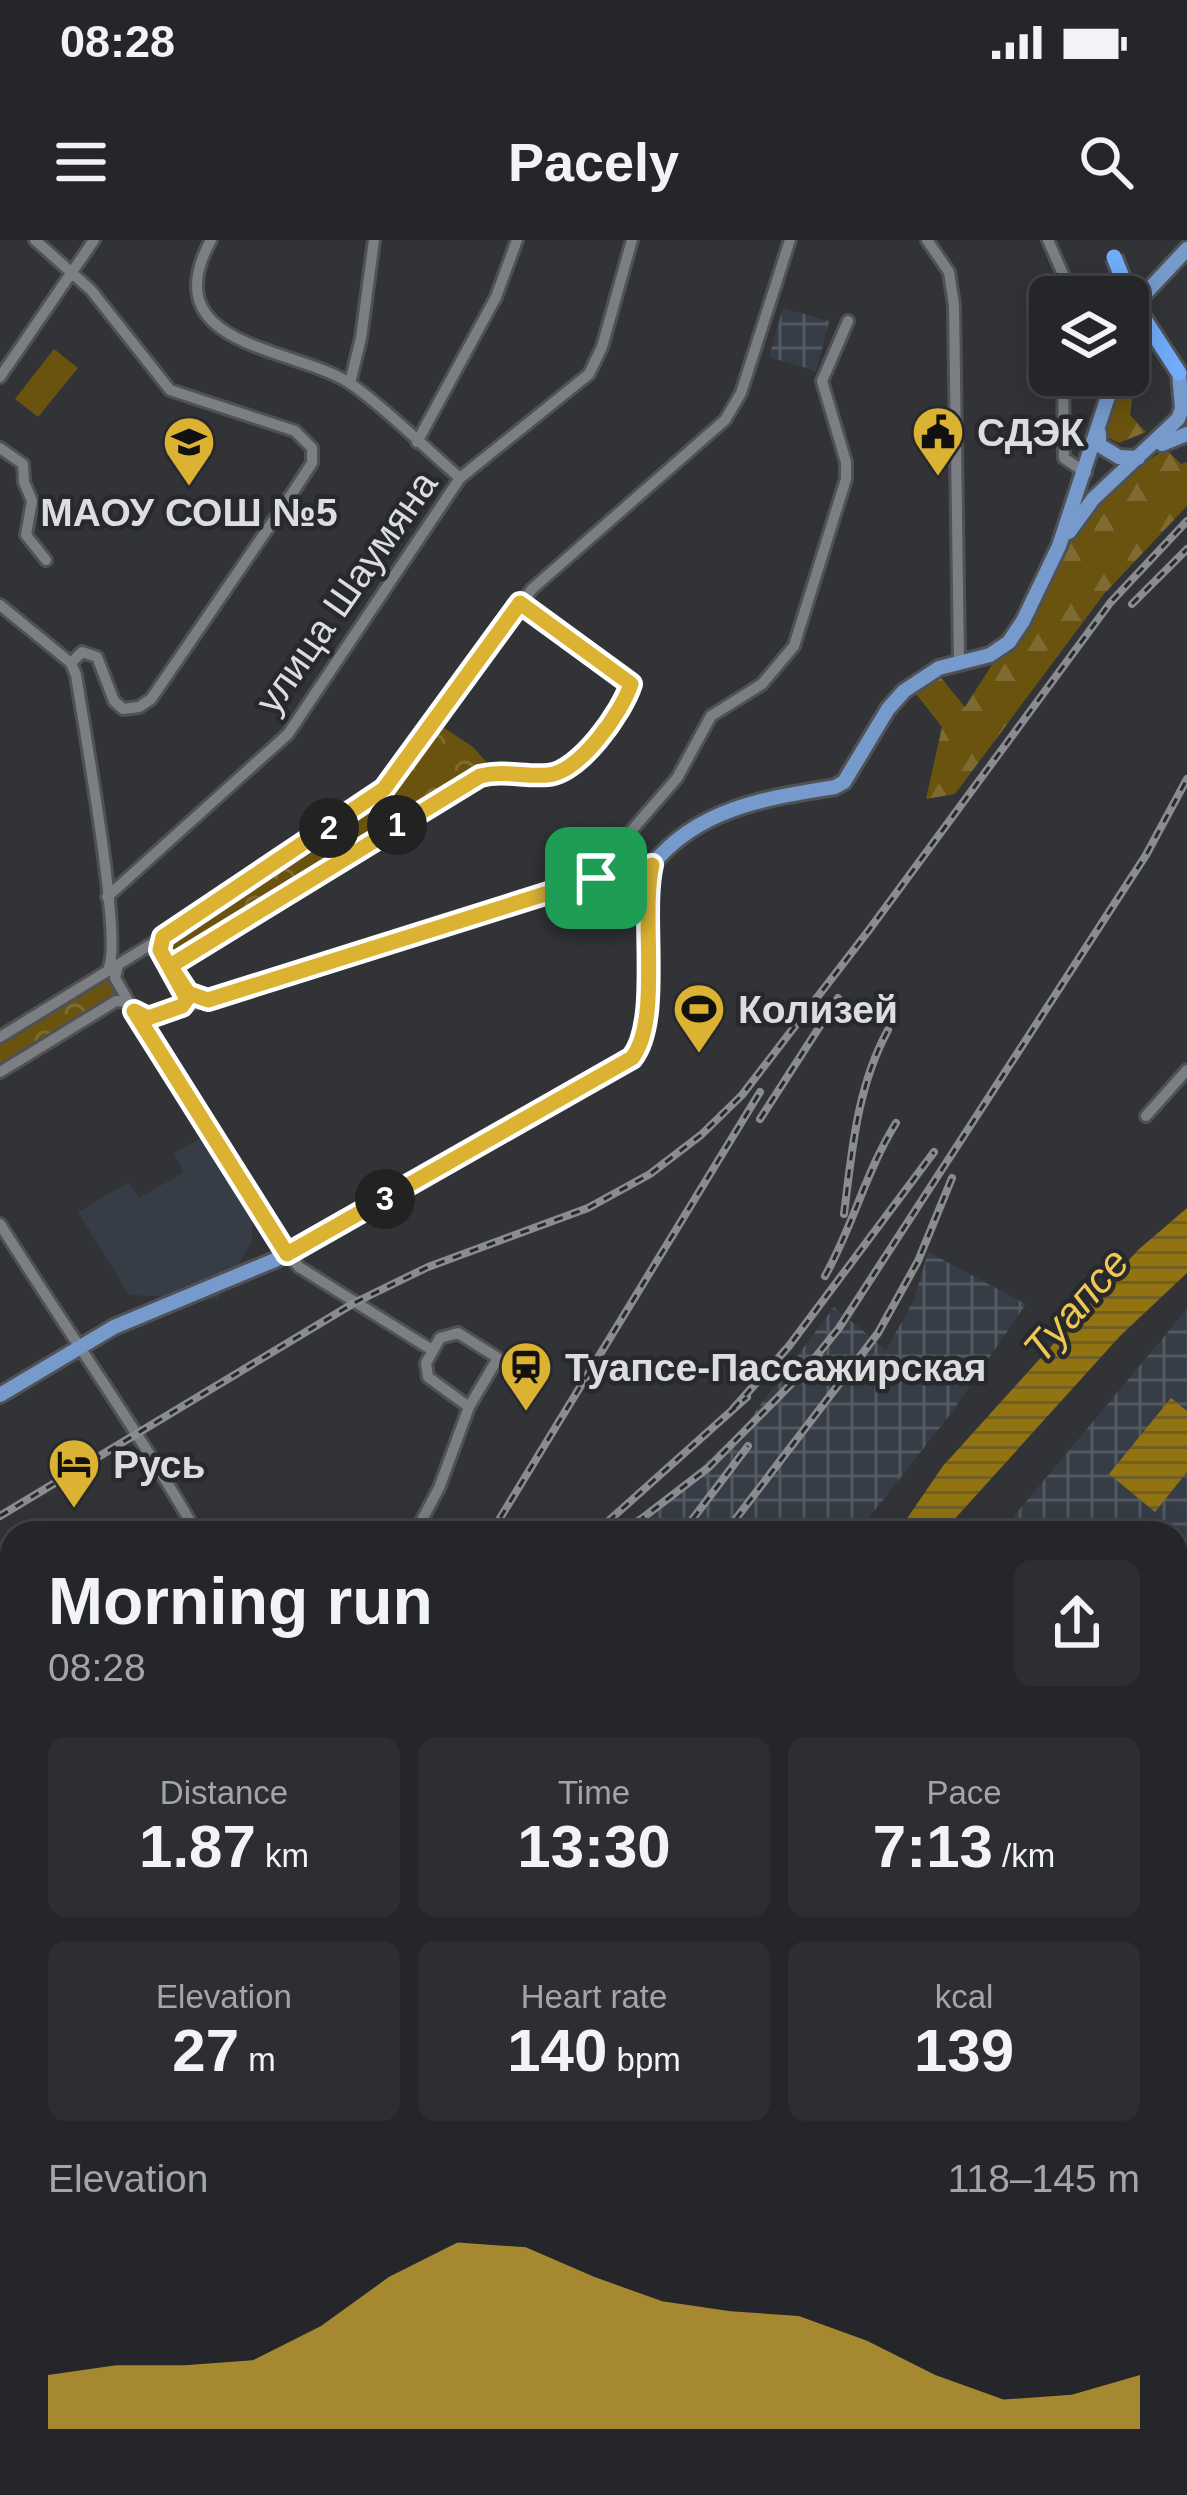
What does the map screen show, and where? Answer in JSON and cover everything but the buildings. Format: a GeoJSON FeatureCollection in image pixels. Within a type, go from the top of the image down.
{"type":"FeatureCollection","features":[{"type":"Feature","properties":{"kind":"highway"},"geometry":{"type":"LineString","coordinates":[[1114,257],[1130,297],[1183,376]]}},
{"type":"Feature","properties":{"kind":"main road"},"geometry":{"type":"LineString","coordinates":[[1149,290],[1187,249]]}},
{"type":"Feature","properties":{"kind":"main road"},"geometry":{"type":"LineString","coordinates":[[1059,546],[1093,499],[1172,428],[1182,409],[1183,376]]}},
{"type":"Feature","properties":{"kind":"main road"},"geometry":{"type":"LineString","coordinates":[[0,1395],[114,1327],[287,1254],[632,1058],[640,1048],[646,1012],[652,865],[665,849],[736,805],[844,782],[888,709],[904,692],[924,676],[959,660],[990,655],[1009,642],[1059,546],[1108,396]]}},
{"type":"Feature","properties":{"kind":"main road"},"geometry":{"type":"LineString","coordinates":[[1099,429],[1103,449],[1119,457],[1145,453],[1187,434]]}},
{"type":"Feature","properties":{"kind":"main road"},"geometry":{"type":"LineString","coordinates":[[1087,469],[1096,477],[1114,480]]}},
{"type":"Feature","properties":{"kind":"street"},"geometry":{"type":"LineString","coordinates":[[35,240],[72,270],[170,390],[295,431],[311,447],[311,463],[296,489],[151,698],[139,707],[123,709],[113,701],[98,657],[82,652],[71,663]]}},
{"type":"Feature","properties":{"kind":"street"},"geometry":{"type":"LineString","coordinates":[[0,377],[94,240]]}},
{"type":"Feature","properties":{"kind":"street"},"geometry":{"type":"LineString","coordinates":[[211,240],[195,278],[208,314],[249,346],[350,383],[460,478]]}},
{"type":"Feature","properties":{"kind":"street"},"geometry":{"type":"LineString","coordinates":[[350,383],[374,240]]}},
{"type":"Feature","properties":{"kind":"street"},"geometry":{"type":"LineString","coordinates":[[417,442],[496,297],[517,240]]}},
{"type":"Feature","properties":{"kind":"street","name":"улица Шаумяна"},"geometry":{"type":"LineString","coordinates":[[107,897],[288,734],[460,478],[589,374],[602,347],[632,240]]}},
{"type":"Feature","properties":{"kind":"street"},"geometry":{"type":"LineString","coordinates":[[0,1037],[116,962],[153,949],[163,937],[384,789],[520,603],[724,420],[742,392],[790,240]]}},
{"type":"Feature","properties":{"kind":"street"},"geometry":{"type":"LineString","coordinates":[[927,240],[949,272],[953,305],[959,660]]}},
{"type":"Feature","properties":{"kind":"street"},"geometry":{"type":"LineString","coordinates":[[1048,240],[1063,276]]}},
{"type":"Feature","properties":{"kind":"street"},"geometry":{"type":"LineString","coordinates":[[596,878],[677,778],[711,716],[762,684],[794,646],[846,479],[846,461],[822,381],[848,321]]}},
{"type":"Feature","properties":{"kind":"street"},"geometry":{"type":"LineString","coordinates":[[1063,396],[1064,458],[1087,469]]}},
{"type":"Feature","properties":{"kind":"street"},"geometry":{"type":"LineString","coordinates":[[0,448],[22,464],[32,501],[26,535],[46,560]]}},
{"type":"Feature","properties":{"kind":"street"},"geometry":{"type":"LineString","coordinates":[[170,966],[480,776],[552,774],[584,756],[631,684],[520,603]]}},
{"type":"Feature","properties":{"kind":"street"},"geometry":{"type":"LineString","coordinates":[[0,605],[71,663],[76,674],[116,962],[131,1006],[146,1023],[287,1254],[318,1280],[432,1350]]}},
{"type":"Feature","properties":{"kind":"street"},"geometry":{"type":"LineString","coordinates":[[146,1023],[182,1006],[596,878],[652,865]]}},
{"type":"Feature","properties":{"kind":"street"},"geometry":{"type":"LineString","coordinates":[[153,949],[184,988],[187,999],[182,1006]]}},
{"type":"Feature","properties":{"kind":"street"},"geometry":{"type":"LineString","coordinates":[[184,988],[205,1001]]}},
{"type":"Feature","properties":{"kind":"street"},"geometry":{"type":"LineString","coordinates":[[0,1072],[116,1001],[131,1006]]}},
{"type":"Feature","properties":{"kind":"street"},"geometry":{"type":"LineString","coordinates":[[1146,1115],[1187,1070]]}},
{"type":"Feature","properties":{"kind":"street"},"geometry":{"type":"LineString","coordinates":[[0,1225],[77,1347],[139,1431],[190,1521]]}},
{"type":"Feature","properties":{"kind":"street"},"geometry":{"type":"LineString","coordinates":[[421,1521],[469,1407],[498,1358],[458,1333],[440,1338],[426,1363],[428,1378],[469,1407]]}},
{"type":"Feature","properties":{"kind":"shaded area"},"geometry":{"type":"Polygon","coordinates":[[[783,308],[829,321],[816,371],[769,357],[783,308]]]}},
{"type":"Feature","properties":{"kind":"shaded area"},"geometry":{"type":"Polygon","coordinates":[[[203,1137],[252,1217],[252,1241],[217,1299],[129,1295],[78,1212],[129,1182],[139,1198],[184,1172],[174,1153],[203,1137]]]}},
{"type":"Feature","properties":{"kind":"shaded area"},"geometry":{"type":"Polygon","coordinates":[[[1187,1208],[1187,1273],[1120,1336],[953,1521],[905,1521],[943,1466],[1138,1250],[1187,1208]]]}},
{"type":"Feature","properties":{"kind":"shaded area"},"geometry":{"type":"Polygon","coordinates":[[[928,1252],[1026,1304],[952,1412],[866,1521],[631,1521],[683,1484],[743,1428],[834,1307],[886,1350],[914,1300],[928,1252]]]}},
{"type":"Feature","properties":{"kind":"shaded area"},"geometry":{"type":"Polygon","coordinates":[[[1187,1309],[1187,1521],[1010,1521],[1187,1309]]]}},
{"type":"Feature","properties":{"kind":"shaded area"},"geometry":{"type":"Polygon","coordinates":[[[1171,1398],[1187,1411],[1187,1472],[1155,1512],[1109,1474],[1171,1398]]]}},
{"type":"Feature","properties":{"kind":"green space"},"geometry":{"type":"Polygon","coordinates":[[[54,349],[78,368],[38,417],[15,399],[54,349]]]}},
{"type":"Feature","properties":{"kind":"green space"},"geometry":{"type":"Polygon","coordinates":[[[1113,396],[1133,396],[1130,415],[1146,432],[1119,443],[1103,435],[1113,396]]]}},
{"type":"Feature","properties":{"kind":"green space"},"geometry":{"type":"Polygon","coordinates":[[[1166,449],[1181,464],[1187,462],[1187,506],[1104,594],[955,794],[926,799],[942,727],[913,690],[938,674],[965,707],[1097,500],[1166,449]]]}},
{"type":"Feature","properties":{"kind":"green space"},"geometry":{"type":"Polygon","coordinates":[[[435,722],[473,747],[489,765],[452,783],[178,955],[167,943],[169,935],[375,799],[435,722]]]}},
{"type":"Feature","properties":{"kind":"green space"},"geometry":{"type":"Polygon","coordinates":[[[107,972],[120,996],[0,1067],[0,1041],[107,972]]]}},
{"type":"Feature","properties":{"kind":"railway"},"geometry":{"type":"LineString","coordinates":[[0,1516],[354,1303],[428,1267],[588,1208],[650,1174],[701,1135],[742,1095],[869,930],[1110,603],[1187,521]]}},
{"type":"Feature","properties":{"kind":"railway"},"geometry":{"type":"LineString","coordinates":[[1132,604],[1187,549]]}},
{"type":"Feature","properties":{"kind":"railway"},"geometry":{"type":"LineString","coordinates":[[639,1521],[709,1467],[806,1369],[839,1328],[1146,855],[1187,779]]}},
{"type":"Feature","properties":{"kind":"railway"},"geometry":{"type":"LineString","coordinates":[[760,1119],[838,998]]}},
{"type":"Feature","properties":{"kind":"railway"},"geometry":{"type":"LineString","coordinates":[[844,1214],[863,1096],[888,1030]]}},
{"type":"Feature","properties":{"kind":"railway"},"geometry":{"type":"LineString","coordinates":[[498,1521],[760,1092]]}},
{"type":"Feature","properties":{"kind":"railway"},"geometry":{"type":"LineString","coordinates":[[825,1276],[896,1123]]}},
{"type":"Feature","properties":{"kind":"railway"},"geometry":{"type":"LineString","coordinates":[[733,1409],[789,1346],[934,1152]]}},
{"type":"Feature","properties":{"kind":"railway"},"geometry":{"type":"LineString","coordinates":[[734,1521],[878,1333],[918,1261],[952,1178]]}},
{"type":"Feature","properties":{"kind":"railway"},"geometry":{"type":"LineString","coordinates":[[608,1521],[747,1397]]}},
{"type":"Feature","properties":{"kind":"railway"},"geometry":{"type":"LineString","coordinates":[[691,1521],[748,1446]]}},
{"type":"Feature","properties":{"kind":"place","name":"СДЭК"},"geometry":{"type":"Point","coordinates":[938,478]}},
{"type":"Feature","properties":{"kind":"place","name":"МАОУ СОШ №5"},"geometry":{"type":"Point","coordinates":[189,488]}},
{"type":"Feature","properties":{"kind":"place","name":"Колизей"},"geometry":{"type":"Point","coordinates":[699,1055]}},
{"type":"Feature","properties":{"kind":"place","name":"Туапсе-Пассажирская"},"geometry":{"type":"Point","coordinates":[526,1413]}},
{"type":"Feature","properties":{"kind":"place","name":"Русь"},"geometry":{"type":"Point","coordinates":[74,1510]}},
{"type":"Feature","properties":{"kind":"route"},"geometry":{"type":"LineString","coordinates":[[520,603],[629,679],[631,688],[584,756],[552,774],[480,776],[446,795],[170,966],[188,993],[208,1000],[596,878],[652,865],[646,1012],[640,1048],[632,1058],[287,1254],[134,1011],[148,1018],[182,1006],[187,999],[160,950],[163,937],[384,789],[520,603]]}},
{"type":"Feature","properties":{"kind":"water label","name":"Туапсе"},"geometry":{"type":"Point","coordinates":[1076,1305]}}]}
